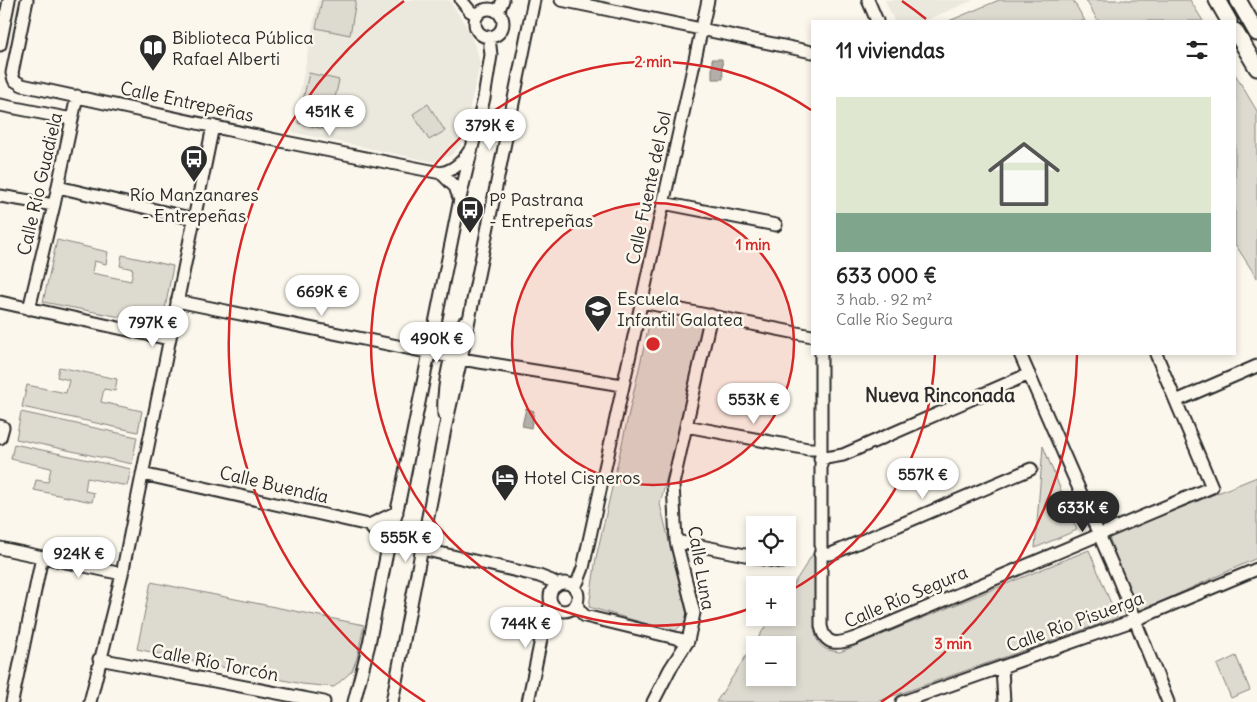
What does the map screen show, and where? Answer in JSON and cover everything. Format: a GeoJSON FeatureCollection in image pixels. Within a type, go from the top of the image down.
{"type":"FeatureCollection","features":[{"type":"Feature","properties":{"kind":"main road"},"geometry":{"type":"LineString","coordinates":[[1217,0],[1228,20]]}},
{"type":"Feature","properties":{"kind":"main road"},"geometry":{"type":"LineString","coordinates":[[1238,0],[1257,33]]}},
{"type":"Feature","properties":{"kind":"main road"},"geometry":{"type":"LineString","coordinates":[[1236,33],[1257,68]]}},
{"type":"Feature","properties":{"kind":"street"},"geometry":{"type":"LineString","coordinates":[[0,45],[9,0]]}},
{"type":"Feature","properties":{"kind":"street","name":"Calle Entrepeñas"},"geometry":{"type":"LineString","coordinates":[[27,0],[12,73],[14,80],[22,84],[441,173]]}},
{"type":"Feature","properties":{"kind":"street"},"geometry":{"type":"LineString","coordinates":[[461,0],[470,11],[477,15]]}},
{"type":"Feature","properties":{"kind":"street"},"geometry":{"type":"LineString","coordinates":[[498,12],[503,0]]}},
{"type":"Feature","properties":{"kind":"street"},"geometry":{"type":"LineString","coordinates":[[392,702],[457,358],[471,308],[534,0]]}},
{"type":"Feature","properties":{"kind":"street"},"geometry":{"type":"LineString","coordinates":[[561,0],[811,52]]}},
{"type":"Feature","properties":{"kind":"street","name":"Calle Fuente del Sol"},"geometry":{"type":"LineString","coordinates":[[573,586],[578,582],[583,568],[708,0]]}},
{"type":"Feature","properties":{"kind":"street"},"geometry":{"type":"LineString","coordinates":[[868,0],[877,20]]}},
{"type":"Feature","properties":{"kind":"street"},"geometry":{"type":"LineString","coordinates":[[486,8],[498,12],[503,22],[502,28],[494,36],[489,37],[478,32],[474,20],[477,15],[486,8]]}},
{"type":"Feature","properties":{"kind":"street"},"geometry":{"type":"LineString","coordinates":[[351,701],[369,644],[460,200],[484,98],[491,55],[489,37]]}},
{"type":"Feature","properties":{"kind":"street","name":"Calle Río Guadiela"},"geometry":{"type":"LineString","coordinates":[[29,309],[54,205],[77,96]]}},
{"type":"Feature","properties":{"kind":"street"},"geometry":{"type":"LineString","coordinates":[[0,105],[72,119]]}},
{"type":"Feature","properties":{"kind":"street"},"geometry":{"type":"LineString","coordinates":[[90,702],[122,574],[213,126]]}},
{"type":"Feature","properties":{"kind":"street"},"geometry":{"type":"LineString","coordinates":[[441,173],[449,171],[459,164],[474,145]]}},
{"type":"Feature","properties":{"kind":"street"},"geometry":{"type":"LineString","coordinates":[[441,173],[455,187],[460,200]]}},
{"type":"Feature","properties":{"kind":"street"},"geometry":{"type":"LineString","coordinates":[[58,187],[194,219]]}},
{"type":"Feature","properties":{"kind":"street"},"geometry":{"type":"LineString","coordinates":[[0,196],[54,205]]}},
{"type":"Feature","properties":{"kind":"street"},"geometry":{"type":"LineString","coordinates":[[663,203],[776,225]]}},
{"type":"Feature","properties":{"kind":"street"},"geometry":{"type":"LineString","coordinates":[[177,301],[457,358],[622,385]]}},
{"type":"Feature","properties":{"kind":"street"},"geometry":{"type":"LineString","coordinates":[[0,302],[169,339]]}},
{"type":"Feature","properties":{"kind":"street"},"geometry":{"type":"LineString","coordinates":[[642,302],[811,336]]}},
{"type":"Feature","properties":{"kind":"street","name":"Calle Luna"},"geometry":{"type":"LineString","coordinates":[[653,702],[670,669],[688,641],[694,613],[676,541],[673,484],[711,315]]}},
{"type":"Feature","properties":{"kind":"street","name":"Calle Río Segura"},"geometry":{"type":"LineString","coordinates":[[821,355],[821,626],[822,634],[827,640],[834,643],[855,638],[1098,535]]}},
{"type":"Feature","properties":{"kind":"street"},"geometry":{"type":"LineString","coordinates":[[1020,355],[1135,620],[1168,702]]}},
{"type":"Feature","properties":{"kind":"street"},"geometry":{"type":"LineString","coordinates":[[1098,535],[1212,487],[1156,355]]}},
{"type":"Feature","properties":{"kind":"street"},"geometry":{"type":"LineString","coordinates":[[1176,401],[1257,366]]}},
{"type":"Feature","properties":{"kind":"street"},"geometry":{"type":"LineString","coordinates":[[686,426],[808,449],[820,454],[843,455],[1029,374]]}},
{"type":"Feature","properties":{"kind":"street"},"geometry":{"type":"LineString","coordinates":[[0,426],[2,427],[0,438]]}},
{"type":"Feature","properties":{"kind":"street"},"geometry":{"type":"LineString","coordinates":[[820,554],[831,554],[1031,469]]}},
{"type":"Feature","properties":{"kind":"street","name":"Calle Buendía"},"geometry":{"type":"LineString","coordinates":[[142,474],[369,525]]}},
{"type":"Feature","properties":{"kind":"street"},"geometry":{"type":"LineString","coordinates":[[388,547],[369,525],[397,512]]}},
{"type":"Feature","properties":{"kind":"street"},"geometry":{"type":"LineString","coordinates":[[676,541],[746,555]]}},
{"type":"Feature","properties":{"kind":"street"},"geometry":{"type":"LineString","coordinates":[[0,548],[122,574]]}},
{"type":"Feature","properties":{"kind":"street"},"geometry":{"type":"LineString","coordinates":[[422,549],[539,576],[552,581],[556,586]]}},
{"type":"Feature","properties":{"kind":"street"},"geometry":{"type":"LineString","coordinates":[[12,702],[42,557]]}},
{"type":"Feature","properties":{"kind":"street","name":"Calle Río Pisuerga"},"geometry":{"type":"LineString","coordinates":[[902,702],[1135,620],[1256,572]]}},
{"type":"Feature","properties":{"kind":"street"},"geometry":{"type":"LineString","coordinates":[[528,702],[544,625],[551,603],[551,594],[556,586],[564,583],[573,586],[578,594],[577,603],[579,610],[585,616],[688,641]]}},
{"type":"Feature","properties":{"kind":"street"},"geometry":{"type":"LineString","coordinates":[[551,603],[558,610],[562,611],[571,610],[577,603]]}},
{"type":"Feature","properties":{"kind":"street","name":"Calle Río Torcón"},"geometry":{"type":"LineString","coordinates":[[100,659],[324,702]]}},
{"type":"Feature","properties":{"kind":"street"},"geometry":{"type":"LineString","coordinates":[[1002,668],[1004,702]]}},
{"type":"Feature","properties":{"kind":"shaded area"},"geometry":{"type":"Polygon","coordinates":[[[318,0],[449,0],[464,22],[477,50],[480,64],[461,145],[451,155],[434,162],[292,132],[318,0]]]}},
{"type":"Feature","properties":{"kind":"shaded area"},"geometry":{"type":"Polygon","coordinates":[[[322,0],[356,0],[350,35],[316,28],[322,0]]]}},
{"type":"Feature","properties":{"kind":"shaded area"},"geometry":{"type":"Polygon","coordinates":[[[885,0],[974,0],[926,20],[894,20],[885,0]]]}},
{"type":"Feature","properties":{"kind":"shaded area"},"geometry":{"type":"Polygon","coordinates":[[[999,0],[1073,0],[1084,20],[951,20],[999,0]]]}},
{"type":"Feature","properties":{"kind":"shaded area"},"geometry":{"type":"Polygon","coordinates":[[[1086,0],[1190,0],[1202,20],[1097,20],[1086,0]]]}},
{"type":"Feature","properties":{"kind":"shaded area"},"geometry":{"type":"Polygon","coordinates":[[[712,59],[722,59],[723,79],[712,79],[712,59]]]}},
{"type":"Feature","properties":{"kind":"shaded area"},"geometry":{"type":"Polygon","coordinates":[[[309,73],[339,80],[328,130],[298,123],[309,73]]]}},
{"type":"Feature","properties":{"kind":"shaded area"},"geometry":{"type":"Polygon","coordinates":[[[1236,76],[1257,111],[1257,278],[1236,246],[1236,76]]]}},
{"type":"Feature","properties":{"kind":"shaded area"},"geometry":{"type":"Polygon","coordinates":[[[428,104],[445,131],[429,140],[413,114],[428,104]]]}},
{"type":"Feature","properties":{"kind":"shaded area"},"geometry":{"type":"Polygon","coordinates":[[[57,240],[108,252],[106,264],[94,261],[92,273],[131,281],[133,269],[120,266],[122,255],[173,266],[162,325],[43,302],[57,240]]]}},
{"type":"Feature","properties":{"kind":"shaded area"},"geometry":{"type":"Polygon","coordinates":[[[651,316],[706,324],[660,504],[688,619],[674,632],[589,607],[596,558],[651,316]]]}},
{"type":"Feature","properties":{"kind":"shaded area"},"geometry":{"type":"Polygon","coordinates":[[[59,367],[117,379],[115,391],[104,389],[101,402],[142,411],[138,432],[22,407],[27,385],[66,393],[69,380],[57,377],[59,367]]]}},
{"type":"Feature","properties":{"kind":"shaded area"},"geometry":{"type":"Polygon","coordinates":[[[526,408],[534,411],[531,428],[522,426],[526,408]]]}},
{"type":"Feature","properties":{"kind":"shaded area"},"geometry":{"type":"Polygon","coordinates":[[[21,412],[137,437],[132,464],[16,439],[21,412]]]}},
{"type":"Feature","properties":{"kind":"shaded area"},"geometry":{"type":"Polygon","coordinates":[[[14,444],[131,469],[127,486],[87,478],[85,491],[94,493],[92,502],[34,490],[36,480],[48,482],[51,468],[11,459],[14,444]]]}},
{"type":"Feature","properties":{"kind":"shaded area"},"geometry":{"type":"Polygon","coordinates":[[[1043,446],[1077,530],[1035,548],[1043,446]]]}},
{"type":"Feature","properties":{"kind":"shaded area"},"geometry":{"type":"Polygon","coordinates":[[[1257,477],[1257,558],[1136,613],[1109,537],[1257,477]]]}},
{"type":"Feature","properties":{"kind":"shaded area"},"geometry":{"type":"Polygon","coordinates":[[[1089,550],[1117,618],[876,702],[716,702],[746,656],[746,686],[796,686],[796,636],[759,636],[766,626],[796,626],[796,580],[814,552],[816,637],[820,645],[831,651],[840,652],[1089,550]]]}},
{"type":"Feature","properties":{"kind":"shaded area"},"geometry":{"type":"Polygon","coordinates":[[[151,582],[364,625],[357,658],[352,671],[334,687],[302,684],[137,649],[151,582]]]}},
{"type":"Feature","properties":{"kind":"shaded area"},"geometry":{"type":"Polygon","coordinates":[[[1236,656],[1250,690],[1231,698],[1217,665],[1236,656]]]}},
{"type":"Feature","properties":{"kind":"place","name":"Biblioteca Pública Rafael Alberti"},"geometry":{"type":"Point","coordinates":[153,72]}},
{"type":"Feature","properties":{"kind":"place","name":"Río Manzanares - Entrepeñas"},"geometry":{"type":"Point","coordinates":[194,183]}},
{"type":"Feature","properties":{"kind":"place","name":"Pº Pastrana - Entrepeñas"},"geometry":{"type":"Point","coordinates":[470,234]}},
{"type":"Feature","properties":{"kind":"place","name":"Escuela Infantil Galatea"},"geometry":{"type":"Point","coordinates":[598,333]}},
{"type":"Feature","properties":{"kind":"place","name":"Hotel Cisneros"},"geometry":{"type":"Point","coordinates":[505,502]}},
{"type":"Feature","properties":{"kind":"district","name":"Nueva Rinconada"},"geometry":{"type":"Point","coordinates":[940,395]}}]}
